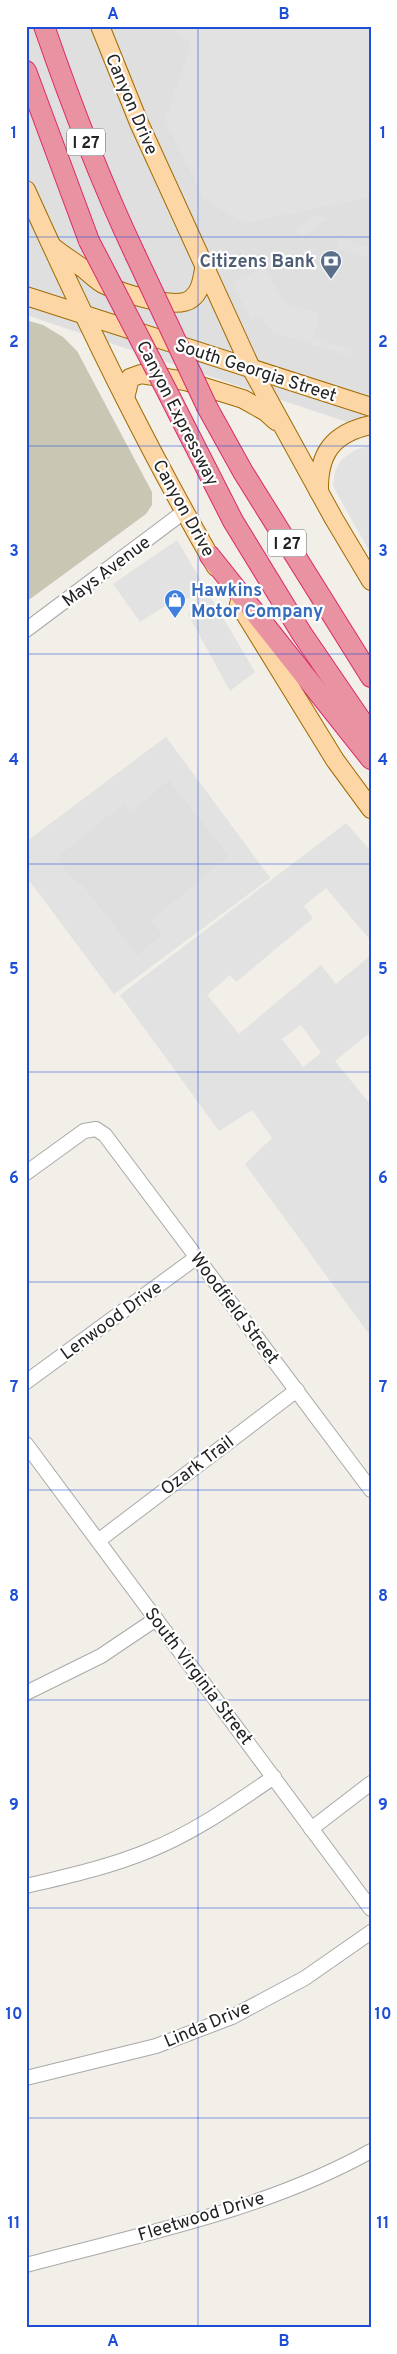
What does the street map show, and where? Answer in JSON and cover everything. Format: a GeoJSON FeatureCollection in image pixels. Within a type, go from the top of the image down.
{"type":"FeatureCollection","features":[{"type":"Feature","properties":{"kind":"highway","name":"Canyon Expressway"},"geometry":{"type":"LineString","coordinates":[[44,26],[92,158],[207,407],[243,472],[371,677]]}},
{"type":"Feature","properties":{"kind":"highway","name":"Canyon Expressway"},"geometry":{"type":"LineString","coordinates":[[26,71],[89,241],[233,520],[302,634],[371,735]]}},
{"type":"Feature","properties":{"kind":"highway"},"geometry":{"type":"LineString","coordinates":[[210,556],[371,759]]}},
{"type":"Feature","properties":{"kind":"main road","name":"Canyon Drive"},"geometry":{"type":"LineString","coordinates":[[100,26],[139,123],[252,368],[371,581]]}},
{"type":"Feature","properties":{"kind":"main road","name":"Canyon Drive"},"geometry":{"type":"LineString","coordinates":[[26,190],[126,398],[210,556],[335,760],[371,810]]}},
{"type":"Feature","properties":{"kind":"main road"},"geometry":{"type":"LineString","coordinates":[[52,247],[102,283],[125,292],[180,304],[190,301],[196,295],[205,264]]}},
{"type":"Feature","properties":{"kind":"main road","name":"South Georgia Street"},"geometry":{"type":"LineString","coordinates":[[26,296],[371,407]]}},
{"type":"Feature","properties":{"kind":"main road"},"geometry":{"type":"LineString","coordinates":[[126,398],[128,383],[134,376],[141,374],[185,381],[243,399],[266,412],[284,428]]}},
{"type":"Feature","properties":{"kind":"main road"},"geometry":{"type":"LineString","coordinates":[[320,492],[319,473],[324,455],[336,440],[351,429],[371,424]]}},
{"type":"Feature","properties":{"kind":"street","name":"Mays Avenue"},"geometry":{"type":"LineString","coordinates":[[26,630],[185,511]]}},
{"type":"Feature","properties":{"kind":"street","name":"Woodfield Street"},"geometry":{"type":"LineString","coordinates":[[26,1173],[84,1131],[96,1130],[105,1135],[371,1490]]}},
{"type":"Feature","properties":{"kind":"street","name":"Lenwood Drive"},"geometry":{"type":"LineString","coordinates":[[26,1382],[197,1257]]}},
{"type":"Feature","properties":{"kind":"street","name":"Ozark Trail"},"geometry":{"type":"LineString","coordinates":[[98,1541],[297,1390]]}},
{"type":"Feature","properties":{"kind":"street","name":"South Virginia Street"},"geometry":{"type":"LineString","coordinates":[[28,1450],[98,1541],[371,1909]]}},
{"type":"Feature","properties":{"kind":"street"},"geometry":{"type":"LineString","coordinates":[[26,1694],[101,1656],[156,1619]]}},
{"type":"Feature","properties":{"kind":"street"},"geometry":{"type":"LineString","coordinates":[[26,1886],[94,1870],[149,1851],[209,1821],[274,1777]]}},
{"type":"Feature","properties":{"kind":"street"},"geometry":{"type":"LineString","coordinates":[[311,1829],[371,1783]]}},
{"type":"Feature","properties":{"kind":"street","name":"Linda Drive"},"geometry":{"type":"LineString","coordinates":[[26,2078],[156,2046],[232,2017],[305,1978],[371,1932]]}},
{"type":"Feature","properties":{"kind":"street","name":"Fleetwood Drive"},"geometry":{"type":"LineString","coordinates":[[26,2265],[228,2212],[341,2167],[371,2150]]}},
{"type":"Feature","properties":{"kind":"shaded area"},"geometry":{"type":"Polygon","coordinates":[[[26,26],[371,26],[371,430],[26,315],[26,26]]]}},
{"type":"Feature","properties":{"kind":"shaded area"},"geometry":{"type":"Polygon","coordinates":[[[170,26],[371,26],[371,197],[246,223],[205,201],[165,120],[191,44],[170,26]]]}},
{"type":"Feature","properties":{"kind":"shaded area"},"geometry":{"type":"Polygon","coordinates":[[[314,215],[328,218],[303,236],[296,232],[299,226],[314,215]]]}},
{"type":"Feature","properties":{"kind":"shaded area"},"geometry":{"type":"Polygon","coordinates":[[[340,238],[369,248],[366,258],[337,248],[340,238]]]}},
{"type":"Feature","properties":{"kind":"shaded area"},"geometry":{"type":"Polygon","coordinates":[[[264,267],[283,302],[320,314],[313,337],[352,350],[350,356],[273,332],[260,318],[251,320],[232,283],[264,267]]]}},
{"type":"Feature","properties":{"kind":"shaded area"},"geometry":{"type":"Polygon","coordinates":[[[26,320],[43,325],[63,337],[77,351],[152,492],[152,505],[146,514],[26,602],[26,320]]]}},
{"type":"Feature","properties":{"kind":"shaded area"},"geometry":{"type":"Polygon","coordinates":[[[371,446],[371,554],[333,486],[335,471],[342,459],[357,449],[371,446]]]}},
{"type":"Feature","properties":{"kind":"shaded area"},"geometry":{"type":"Polygon","coordinates":[[[177,540],[255,672],[230,691],[188,614],[199,601],[197,597],[175,600],[140,622],[113,584],[177,540]]]}},
{"type":"Feature","properties":{"kind":"shaded area"},"geometry":{"type":"Polygon","coordinates":[[[166,737],[270,878],[114,994],[26,876],[26,842],[166,737]]]}},
{"type":"Feature","properties":{"kind":"shaded area"},"geometry":{"type":"Polygon","coordinates":[[[166,737],[270,878],[114,994],[26,876],[26,842],[166,737]],[[169,780],[131,812],[124,803],[56,858],[75,882],[83,886],[137,955],[162,935],[151,921],[229,856],[169,780]]]}},
{"type":"Feature","properties":{"kind":"shaded area"},"geometry":{"type":"Polygon","coordinates":[[[346,823],[371,851],[371,941],[326,888],[304,906],[313,918],[236,982],[230,975],[207,995],[239,1034],[321,965],[336,984],[371,955],[371,1032],[335,1061],[371,1105],[371,1337],[245,1164],[272,1138],[252,1110],[219,1131],[120,995],[346,823]],[[301,1025],[282,1039],[303,1067],[321,1053],[301,1025]]]}},
{"type":"Feature","properties":{"kind":"place","name":"Citizens Bank"},"geometry":{"type":"Point","coordinates":[331,280]}},
{"type":"Feature","properties":{"kind":"place","name":"Hawkins Motor Company"},"geometry":{"type":"Point","coordinates":[175,619]}}]}
